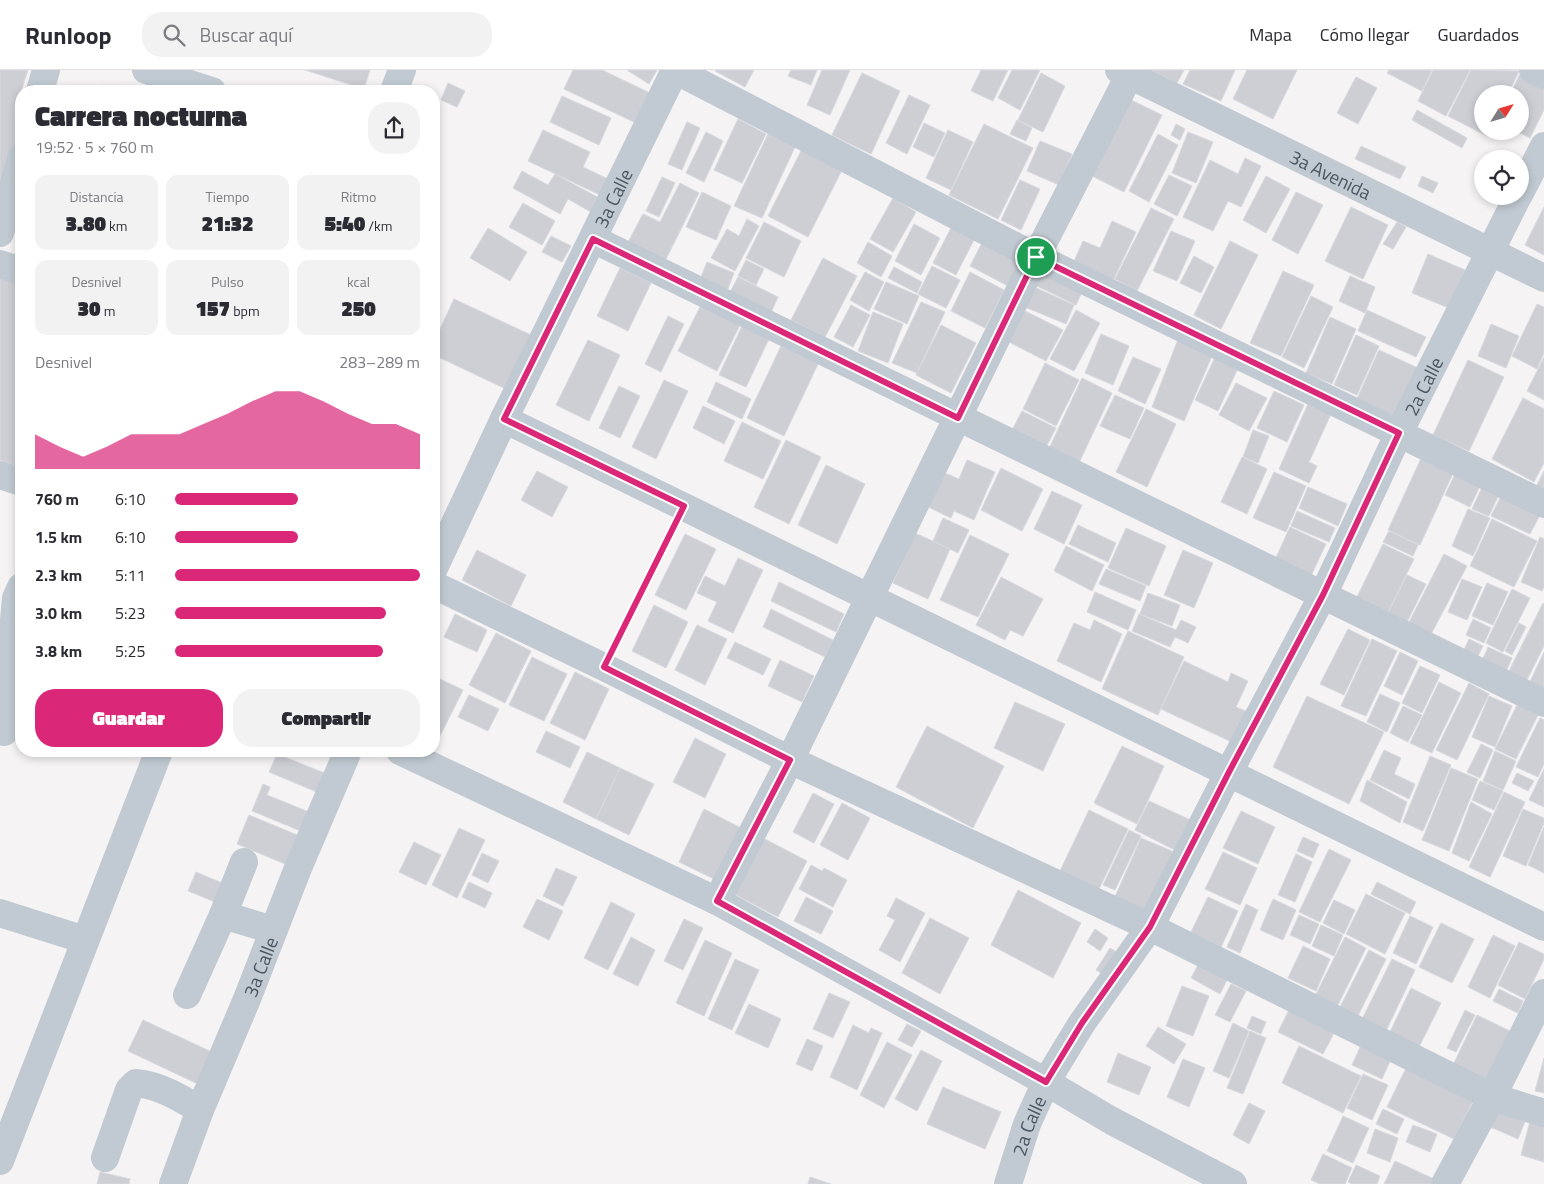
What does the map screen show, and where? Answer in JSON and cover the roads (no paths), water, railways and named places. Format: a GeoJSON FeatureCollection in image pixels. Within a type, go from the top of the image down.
{"type":"FeatureCollection","features":[{"type":"Feature","properties":{"kind":"street"},"geometry":{"type":"LineString","coordinates":[[42,85],[46,70]]}},
{"type":"Feature","properties":{"kind":"street"},"geometry":{"type":"LineString","coordinates":[[146,70],[193,85]]}},
{"type":"Feature","properties":{"kind":"street"},"geometry":{"type":"LineString","coordinates":[[396,85],[402,70]]}},
{"type":"Feature","properties":{"kind":"street"},"geometry":{"type":"LineString","coordinates":[[675,70],[1036,257],[1544,504]]}},
{"type":"Feature","properties":{"kind":"street","name":"3a Calle"},"geometry":{"type":"LineString","coordinates":[[440,555],[504,419],[675,70]]}},
{"type":"Feature","properties":{"kind":"street"},"geometry":{"type":"LineString","coordinates":[[1533,70],[1544,75]]}},
{"type":"Feature","properties":{"kind":"street"},"geometry":{"type":"LineString","coordinates":[[717,901],[790,760],[1127,72]]}},
{"type":"Feature","properties":{"kind":"street","name":"3a Avenida"},"geometry":{"type":"LineString","coordinates":[[1127,72],[1544,278]]}},
{"type":"Feature","properties":{"kind":"street"},"geometry":{"type":"LineString","coordinates":[[1529,175],[1544,146]]}},
{"type":"Feature","properties":{"kind":"street"},"geometry":{"type":"LineString","coordinates":[[0,232],[15,179]]}},
{"type":"Feature","properties":{"kind":"street","name":"2a Calle"},"geometry":{"type":"LineString","coordinates":[[1008,1184],[1027,1124],[1046,1082],[1082,1023],[1150,927],[1229,772],[1323,595],[1399,433],[1514,205]]}},
{"type":"Feature","properties":{"kind":"street"},"geometry":{"type":"LineString","coordinates":[[593,239],[1544,703]]}},
{"type":"Feature","properties":{"kind":"street"},"geometry":{"type":"LineString","coordinates":[[0,264],[15,268]]}},
{"type":"Feature","properties":{"kind":"street"},"geometry":{"type":"LineString","coordinates":[[504,419],[870,596],[1544,927]]}},
{"type":"Feature","properties":{"kind":"street"},"geometry":{"type":"LineString","coordinates":[[0,475],[15,480]]}},
{"type":"Feature","properties":{"kind":"street"},"geometry":{"type":"LineString","coordinates":[[440,588],[790,760],[1150,927],[1492,1097],[1544,1113]]}},
{"type":"Feature","properties":{"kind":"street"},"geometry":{"type":"LineString","coordinates":[[4,732],[15,609]]}},
{"type":"Feature","properties":{"kind":"street"},"geometry":{"type":"LineString","coordinates":[[3,1145],[157,757]]}},
{"type":"Feature","properties":{"kind":"street","name":"3a Calle"},"geometry":{"type":"LineString","coordinates":[[172,1184],[200,1110],[247,1000],[273,930],[345,757]]}},
{"type":"Feature","properties":{"kind":"street"},"geometry":{"type":"LineString","coordinates":[[413,757],[717,901],[1046,1082],[1112,1121],[1233,1184]]}},
{"type":"Feature","properties":{"kind":"street"},"geometry":{"type":"LineString","coordinates":[[187,995],[224,915],[244,862]]}},
{"type":"Feature","properties":{"kind":"street"},"geometry":{"type":"LineString","coordinates":[[0,913],[85,940]]}},
{"type":"Feature","properties":{"kind":"street"},"geometry":{"type":"LineString","coordinates":[[224,915],[273,930]]}},
{"type":"Feature","properties":{"kind":"street"},"geometry":{"type":"LineString","coordinates":[[1445,1184],[1492,1097],[1544,993]]}},
{"type":"Feature","properties":{"kind":"street"},"geometry":{"type":"LineString","coordinates":[[105,1158],[128,1090],[136,1083],[145,1084],[178,1096],[200,1110]]}}]}
